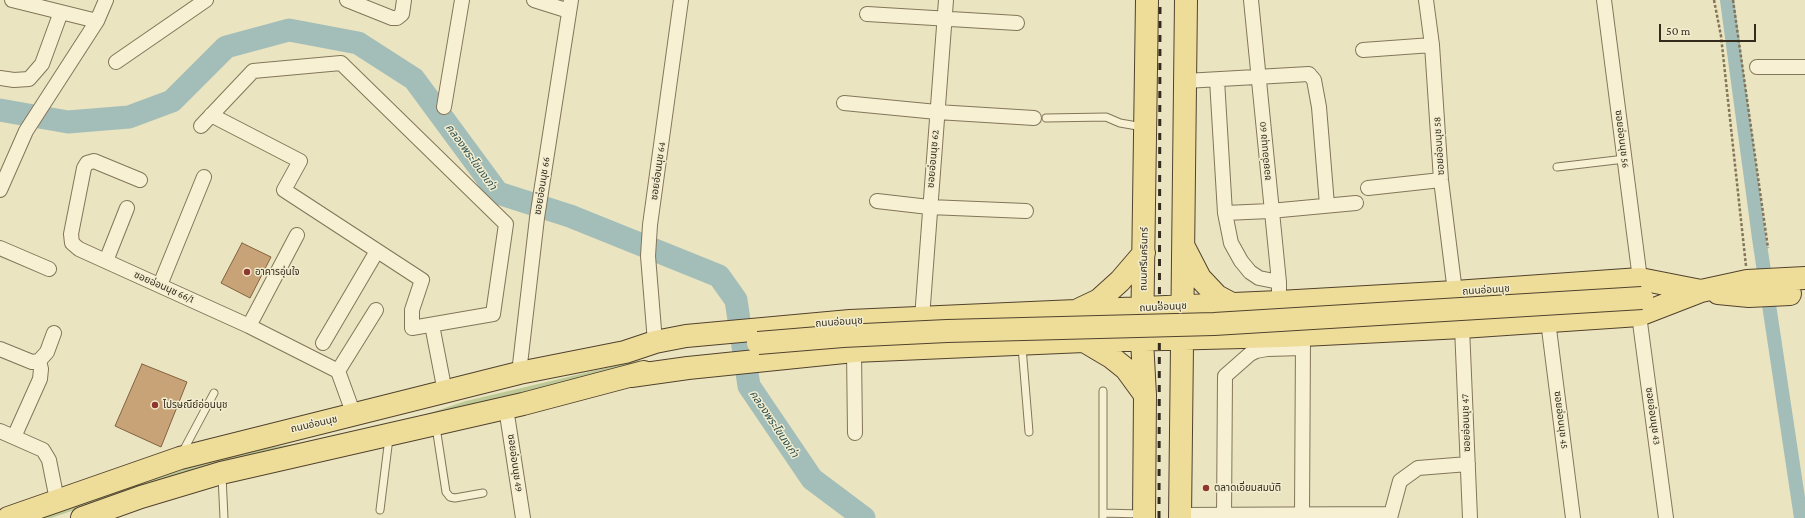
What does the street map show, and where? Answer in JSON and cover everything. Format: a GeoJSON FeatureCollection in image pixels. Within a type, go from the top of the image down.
{"type":"FeatureCollection","features":[{"type":"Feature","properties":{"kind":"main road","name":"ถนนศรีนครินทร์"},"geometry":{"type":"LineString","coordinates":[[1144,516],[1145,394],[1142,340],[1147,0]]}},
{"type":"Feature","properties":{"kind":"main road"},"geometry":{"type":"LineString","coordinates":[[1180,517],[1186,0]]}},
{"type":"Feature","properties":{"kind":"main road"},"geometry":{"type":"LineString","coordinates":[[1183,246],[1200,278],[1217,296],[1232,304]]}},
{"type":"Feature","properties":{"kind":"main road"},"geometry":{"type":"LineString","coordinates":[[1079,310],[1099,300],[1120,281],[1144,253]]}},
{"type":"Feature","properties":{"kind":"main road","name":"ถนนอ่อนนุช"},"geometry":{"type":"LineString","coordinates":[[626,352],[712,348],[864,335],[947,331],[1214,324],[1640,297],[1701,291],[1796,286]]}},
{"type":"Feature","properties":{"kind":"main road"},"geometry":{"type":"LineString","coordinates":[[1279,292],[1269,316],[1273,325],[1296,339]]}},
{"type":"Feature","properties":{"kind":"main road","name":"ถนนอ่อนนุช"},"geometry":{"type":"LineString","coordinates":[[8,518],[180,458],[252,438],[354,415],[519,373],[626,352],[655,342],[686,336],[802,324],[1031,312],[1143,309],[1232,304],[1279,292],[1455,292],[1640,297]]}},
{"type":"Feature","properties":{"kind":"main road","name":"ถนนอ่อนนุช"},"geometry":{"type":"LineString","coordinates":[[631,376],[809,354],[854,351],[1181,338],[1232,337],[1296,339],[1548,321],[1640,297]]}},
{"type":"Feature","properties":{"kind":"main road"},"geometry":{"type":"LineString","coordinates":[[1027,343],[1043,334],[1046,326],[1042,318],[1031,312]]}},
{"type":"Feature","properties":{"kind":"main road"},"geometry":{"type":"LineString","coordinates":[[1181,396],[1193,360],[1200,350],[1210,343],[1232,337]]}},
{"type":"Feature","properties":{"kind":"main road"},"geometry":{"type":"LineString","coordinates":[[1084,341],[1111,357],[1126,369],[1145,394]]}},
{"type":"Feature","properties":{"kind":"main road","name":"ถนนอ่อนนุช"},"geometry":{"type":"LineString","coordinates":[[82,518],[141,497],[221,473],[506,408],[631,376],[712,348]]}},
{"type":"Feature","properties":{"kind":"street"},"geometry":{"type":"LineString","coordinates":[[12,0],[97,21]]}},
{"type":"Feature","properties":{"kind":"street"},"geometry":{"type":"LineString","coordinates":[[0,190],[26,131],[97,21],[106,0]]}},
{"type":"Feature","properties":{"kind":"street"},"geometry":{"type":"LineString","coordinates":[[348,0],[392,18],[397,18],[402,14],[404,0]]}},
{"type":"Feature","properties":{"kind":"street"},"geometry":{"type":"LineString","coordinates":[[444,107],[462,0]]}},
{"type":"Feature","properties":{"kind":"street"},"geometry":{"type":"LineString","coordinates":[[534,0],[570,5]]}},
{"type":"Feature","properties":{"kind":"street","name":"ซอยอ่อนนุช 64"},"geometry":{"type":"LineString","coordinates":[[655,342],[648,256],[650,225],[681,0]]}},
{"type":"Feature","properties":{"kind":"street","name":"ซอยอ่อนนุช 62"},"geometry":{"type":"LineString","coordinates":[[922,318],[929,207],[946,0]]}},
{"type":"Feature","properties":{"kind":"street","name":"ซอยอ่อนนุช 60"},"geometry":{"type":"LineString","coordinates":[[1251,0],[1270,211],[1279,292]]}},
{"type":"Feature","properties":{"kind":"street","name":"ซอยอ่อนนุช 58"},"geometry":{"type":"LineString","coordinates":[[1426,0],[1432,44],[1442,180],[1455,292]]}},
{"type":"Feature","properties":{"kind":"street","name":"ซอยอ่อนนุช 56"},"geometry":{"type":"LineString","coordinates":[[1604,0],[1625,159],[1640,297]]}},
{"type":"Feature","properties":{"kind":"street"},"geometry":{"type":"LineString","coordinates":[[116,62],[208,1]]}},
{"type":"Feature","properties":{"kind":"street","name":"ซอยอ่อนนุช 66"},"geometry":{"type":"LineString","coordinates":[[519,373],[537,218],[570,5]]}},
{"type":"Feature","properties":{"kind":"street"},"geometry":{"type":"LineString","coordinates":[[0,78],[14,80],[29,79],[42,64],[61,12]]}},
{"type":"Feature","properties":{"kind":"street"},"geometry":{"type":"LineString","coordinates":[[866,14],[1017,23]]}},
{"type":"Feature","properties":{"kind":"street"},"geometry":{"type":"LineString","coordinates":[[1363,50],[1432,44]]}},
{"type":"Feature","properties":{"kind":"street"},"geometry":{"type":"LineString","coordinates":[[201,126],[211,115],[252,71],[341,63],[506,224],[493,314],[412,328],[412,310],[422,280],[284,190],[300,161],[211,115]]}},
{"type":"Feature","properties":{"kind":"street"},"geometry":{"type":"LineString","coordinates":[[1757,67],[1805,67]]}},
{"type":"Feature","properties":{"kind":"street"},"geometry":{"type":"LineString","coordinates":[[1185,81],[1304,73],[1309,74],[1314,80],[1319,107],[1327,205]]}},
{"type":"Feature","properties":{"kind":"street"},"geometry":{"type":"LineString","coordinates":[[1217,80],[1225,213],[1231,243],[1241,261],[1250,272],[1279,292]]}},
{"type":"Feature","properties":{"kind":"street"},"geometry":{"type":"LineString","coordinates":[[844,103],[937,112],[1040,118]]}},
{"type":"Feature","properties":{"kind":"street","name":"ซอยอ่อนนุช 66/1"},"geometry":{"type":"LineString","coordinates":[[140,180],[94,161],[87,163],[84,168],[71,234],[72,243],[106,261],[249,326],[338,371]]}},
{"type":"Feature","properties":{"kind":"street"},"geometry":{"type":"LineString","coordinates":[[160,285],[204,177]]}},
{"type":"Feature","properties":{"kind":"street"},"geometry":{"type":"LineString","coordinates":[[1368,188],[1442,180]]}},
{"type":"Feature","properties":{"kind":"street"},"geometry":{"type":"LineString","coordinates":[[877,201],[929,207],[1026,211]]}},
{"type":"Feature","properties":{"kind":"street"},"geometry":{"type":"LineString","coordinates":[[1225,213],[1270,211],[1356,203]]}},
{"type":"Feature","properties":{"kind":"street"},"geometry":{"type":"LineString","coordinates":[[106,261],[127,208]]}},
{"type":"Feature","properties":{"kind":"street"},"geometry":{"type":"LineString","coordinates":[[249,326],[297,235]]}},
{"type":"Feature","properties":{"kind":"street"},"geometry":{"type":"LineString","coordinates":[[0,248],[49,269]]}},
{"type":"Feature","properties":{"kind":"street"},"geometry":{"type":"LineString","coordinates":[[323,343],[377,251]]}},
{"type":"Feature","properties":{"kind":"street","name":"ซอยอ่อนนุช 43"},"geometry":{"type":"LineString","coordinates":[[1640,297],[1666,518]]}},
{"type":"Feature","properties":{"kind":"street"},"geometry":{"type":"LineString","coordinates":[[354,415],[338,371],[376,310]]}},
{"type":"Feature","properties":{"kind":"street","name":"ซอยอ่อนนุช 45"},"geometry":{"type":"LineString","coordinates":[[1548,321],[1573,518]]}},
{"type":"Feature","properties":{"kind":"street"},"geometry":{"type":"LineString","coordinates":[[432,325],[445,392]]}},
{"type":"Feature","properties":{"kind":"street","name":"ซอยอ่อนนุช 47"},"geometry":{"type":"LineString","coordinates":[[1462,327],[1470,518]]}},
{"type":"Feature","properties":{"kind":"street"},"geometry":{"type":"LineString","coordinates":[[0,350],[32,362],[39,361],[47,352],[54,333]]}},
{"type":"Feature","properties":{"kind":"street"},"geometry":{"type":"LineString","coordinates":[[1224,517],[1226,376],[1250,354],[1296,339],[1302,515]]}},
{"type":"Feature","properties":{"kind":"street"},"geometry":{"type":"LineString","coordinates":[[854,351],[855,433]]}},
{"type":"Feature","properties":{"kind":"street"},"geometry":{"type":"LineString","coordinates":[[14,437],[40,379],[41,369],[39,361]]}},
{"type":"Feature","properties":{"kind":"street","name":"ซอยอ่อนนุช 49"},"geometry":{"type":"LineString","coordinates":[[506,408],[520,516]]}},
{"type":"Feature","properties":{"kind":"street"},"geometry":{"type":"LineString","coordinates":[[0,431],[43,450],[49,460],[57,500]]}},
{"type":"Feature","properties":{"kind":"street"},"geometry":{"type":"LineString","coordinates":[[1180,517],[1270,517],[1302,515],[1390,516],[1400,481],[1418,468],[1468,464]]}},
{"type":"Feature","properties":{"kind":"lane"},"geometry":{"type":"LineString","coordinates":[[1040,118],[1106,117],[1120,123],[1146,127]]}},
{"type":"Feature","properties":{"kind":"lane"},"geometry":{"type":"LineString","coordinates":[[1557,167],[1625,159]]}},
{"type":"Feature","properties":{"kind":"lane"},"geometry":{"type":"LineString","coordinates":[[1027,343],[1029,432]]}},
{"type":"Feature","properties":{"kind":"lane"},"geometry":{"type":"LineString","coordinates":[[1103,391],[1104,516],[1144,516]]}},
{"type":"Feature","properties":{"kind":"lane"},"geometry":{"type":"LineString","coordinates":[[180,458],[214,393]]}},
{"type":"Feature","properties":{"kind":"lane"},"geometry":{"type":"LineString","coordinates":[[435,424],[446,492],[450,497],[455,498],[483,493]]}},
{"type":"Feature","properties":{"kind":"lane"},"geometry":{"type":"LineString","coordinates":[[380,510],[389,435]]}},
{"type":"Feature","properties":{"kind":"lane"},"geometry":{"type":"LineString","coordinates":[[221,473],[224,518]]}},
{"type":"Feature","properties":{"kind":"path"},"geometry":{"type":"LineString","coordinates":[[1714,0],[1721,36],[1748,289]]}},
{"type":"Feature","properties":{"kind":"path"},"geometry":{"type":"LineString","coordinates":[[1733,0],[1768,248]]}},
{"type":"Feature","properties":{"kind":"green space"},"geometry":{"type":"Polygon","coordinates":[[[640,360],[640,364],[410,421],[270,450],[192,470],[51,518],[42,518],[176,471],[248,451],[300,443],[409,420],[466,401],[640,360]]]}},
{"type":"Feature","properties":{"kind":"building"},"geometry":{"type":"Polygon","coordinates":[[[242,243],[271,257],[250,298],[221,283],[242,243]]]}},
{"type":"Feature","properties":{"kind":"building"},"geometry":{"type":"Polygon","coordinates":[[[142,364],[187,382],[161,447],[115,426],[142,364]]]}},
{"type":"Feature","properties":{"kind":"waterway"},"geometry":{"type":"LineString","coordinates":[[1727,0],[1759,238],[1801,518]]}},
{"type":"Feature","properties":{"kind":"waterway","name":"คลองพระโขนงเก่า"},"geometry":{"type":"LineString","coordinates":[[0,110],[68,122],[129,117],[172,101],[226,47],[289,30],[358,43],[414,79],[498,193],[570,216],[719,276],[736,300],[749,386],[812,479],[864,518]]}},
{"type":"Feature","properties":{"kind":"railway"},"geometry":{"type":"LineString","coordinates":[[1159,518],[1160,0]]}},
{"type":"Feature","properties":{"kind":"place","name":"อาคารอุ่นใจ"},"geometry":{"type":"Point","coordinates":[247,272]}},
{"type":"Feature","properties":{"kind":"place","name":"ไปรษณีย์อ่อนนุช"},"geometry":{"type":"Point","coordinates":[155,405]}},
{"type":"Feature","properties":{"kind":"place","name":"ตลาดเอี่ยมสมบัติ"},"geometry":{"type":"Point","coordinates":[1206,488]}}]}
